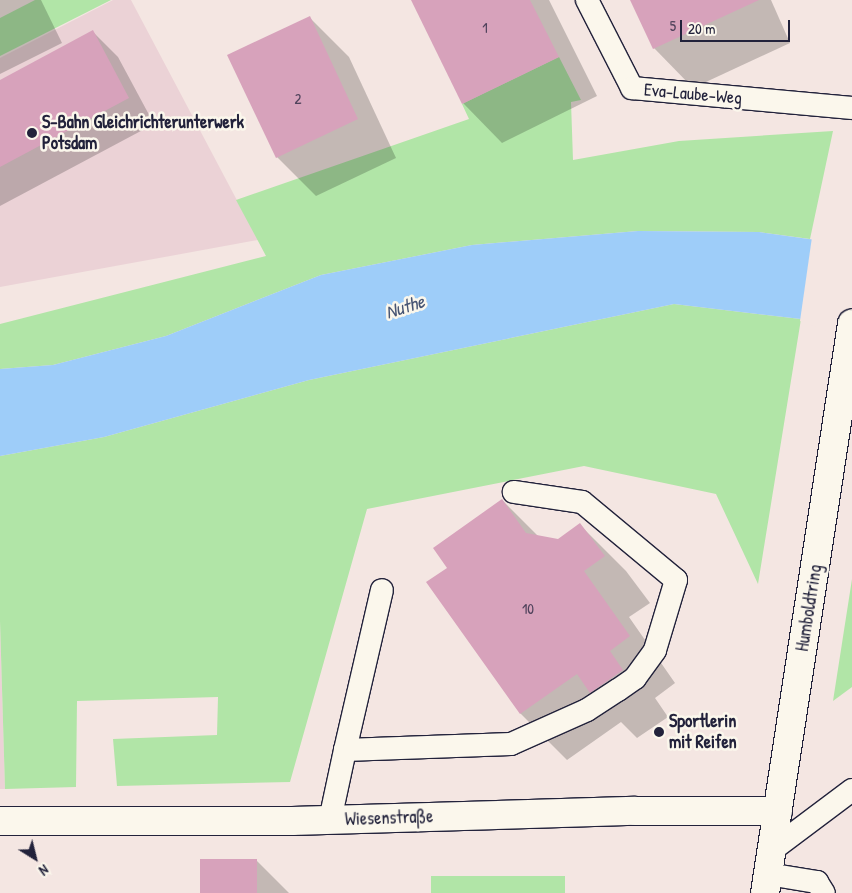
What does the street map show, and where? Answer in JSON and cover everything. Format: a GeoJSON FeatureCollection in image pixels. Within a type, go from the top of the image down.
{"type":"FeatureCollection","features":[{"type":"Feature","properties":{"kind":"street","name":"Humboldtring"},"geometry":{"type":"LineString","coordinates":[[769,872],[852,324]]}},
{"type":"Feature","properties":{"kind":"street","name":"Wiesenstraße"},"geometry":{"type":"LineString","coordinates":[[0,821],[330,820],[635,811],[778,811]]}},
{"type":"Feature","properties":{"kind":"lane","name":"Eva-Laube-Weg"},"geometry":{"type":"LineString","coordinates":[[587,0],[632,88],[852,108]]}},
{"type":"Feature","properties":{"kind":"lane"},"geometry":{"type":"LineString","coordinates":[[345,750],[511,744],[587,710],[635,678],[646,665],[662,634],[676,580],[582,502],[514,492]]}},
{"type":"Feature","properties":{"kind":"lane"},"geometry":{"type":"LineString","coordinates":[[330,820],[382,590]]}},
{"type":"Feature","properties":{"kind":"lane"},"geometry":{"type":"LineString","coordinates":[[769,872],[852,790]]}},
{"type":"Feature","properties":{"kind":"lane"},"geometry":{"type":"LineString","coordinates":[[769,872],[817,882],[824,893]]}},
{"type":"Feature","properties":{"kind":"shaded area"},"geometry":{"type":"Polygon","coordinates":[[[113,0],[131,0],[258,240],[0,287],[0,58],[113,0]]]}},
{"type":"Feature","properties":{"kind":"shaded area"},"geometry":{"type":"Polygon","coordinates":[[[0,621],[5,789],[0,789],[0,621]]]}},
{"type":"Feature","properties":{"kind":"green space"},"geometry":{"type":"Polygon","coordinates":[[[35,0],[111,0],[0,56],[0,18],[35,0]]]}},
{"type":"Feature","properties":{"kind":"green space"},"geometry":{"type":"Polygon","coordinates":[[[559,57],[581,100],[571,102],[573,160],[679,141],[833,131],[810,239],[759,232],[638,231],[472,245],[321,275],[166,336],[53,365],[0,369],[0,324],[266,256],[236,200],[469,119],[462,104],[559,57]]]}},
{"type":"Feature","properties":{"kind":"green space"},"geometry":{"type":"Polygon","coordinates":[[[674,304],[801,319],[758,584],[716,494],[584,466],[367,509],[290,782],[117,786],[113,739],[217,735],[218,697],[77,701],[76,787],[5,789],[0,621],[0,456],[104,437],[309,380],[674,304]]]}},
{"type":"Feature","properties":{"kind":"green space"},"geometry":{"type":"Polygon","coordinates":[[[852,579],[852,687],[833,701],[852,579]]]}},
{"type":"Feature","properties":{"kind":"green space"},"geometry":{"type":"Polygon","coordinates":[[[431,876],[565,876],[565,893],[431,893],[431,876]]]}},
{"type":"Feature","properties":{"kind":"water","name":"Nuthe"},"geometry":{"type":"Polygon","coordinates":[[[638,231],[759,232],[852,245],[852,338],[801,319],[674,304],[309,380],[104,437],[0,456],[0,369],[53,365],[166,336],[321,275],[472,245],[638,231]]]}},
{"type":"Feature","properties":{"kind":"pier"},"geometry":{"type":"Polygon","coordinates":[[[812,237],[852,242],[852,341],[800,321],[812,237]]]}},
{"type":"Feature","properties":{"kind":"building"},"geometry":{"type":"Polygon","coordinates":[[[411,0],[530,0],[559,57],[462,104],[411,0]]]}},
{"type":"Feature","properties":{"kind":"building"},"geometry":{"type":"Polygon","coordinates":[[[630,0],[759,0],[653,49],[630,0]]]}},
{"type":"Feature","properties":{"kind":"building"},"geometry":{"type":"Polygon","coordinates":[[[310,16],[358,119],[276,158],[227,55],[310,16]]]}},
{"type":"Feature","properties":{"kind":"building","name":"S-Bahn Gleichrichterunterwerk Potsdam"},"geometry":{"type":"Polygon","coordinates":[[[93,30],[129,98],[0,167],[0,80],[93,30]]]}},
{"type":"Feature","properties":{"kind":"building"},"geometry":{"type":"Polygon","coordinates":[[[502,499],[526,533],[558,539],[580,523],[605,556],[584,571],[630,636],[610,651],[623,670],[590,693],[577,674],[520,714],[426,582],[447,568],[433,548],[502,499]]]}},
{"type":"Feature","properties":{"kind":"building"},"geometry":{"type":"Polygon","coordinates":[[[200,859],[257,859],[257,893],[200,893],[200,859]]]}},
{"type":"Feature","properties":{"kind":"place","name":"S-Bahn Gleichrichterunterwerk Potsdam"},"geometry":{"type":"Point","coordinates":[32,133]}},
{"type":"Feature","properties":{"kind":"place","name":"Sportlerin mit Reifen"},"geometry":{"type":"Point","coordinates":[659,732]}}]}
